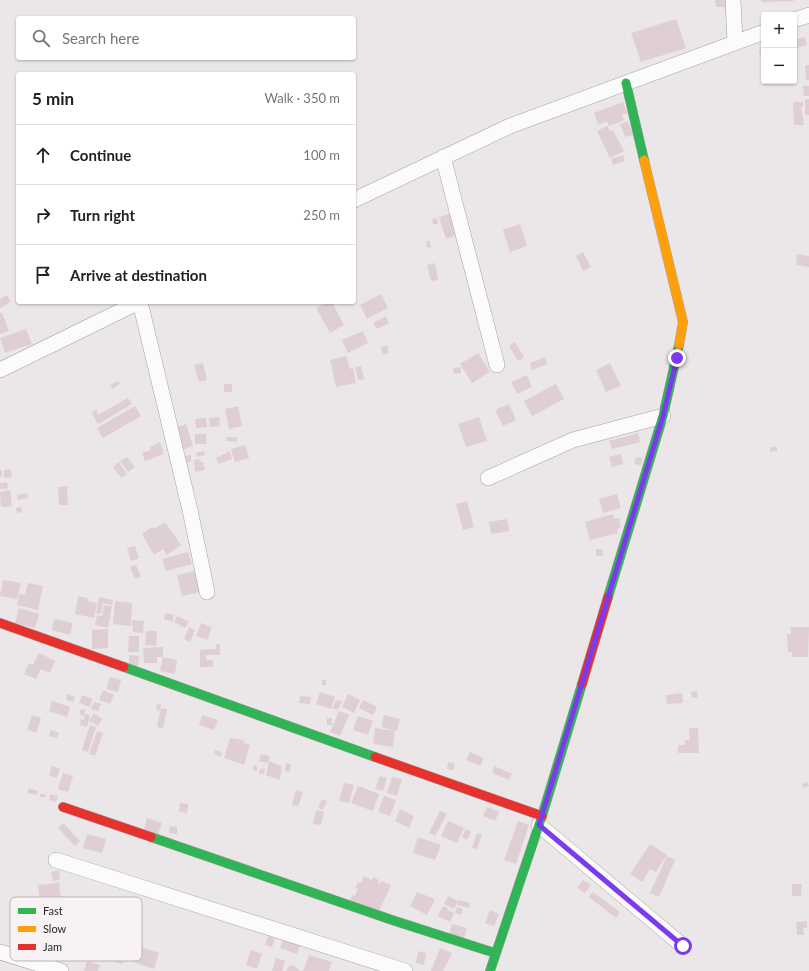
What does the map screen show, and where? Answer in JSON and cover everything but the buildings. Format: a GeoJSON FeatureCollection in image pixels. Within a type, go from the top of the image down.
{"type":"FeatureCollection","features":[{"type":"Feature","properties":{"kind":"street"},"geometry":{"type":"LineString","coordinates":[[734,0],[735,42]]}},
{"type":"Feature","properties":{"kind":"street"},"geometry":{"type":"LineString","coordinates":[[797,19],[809,15]]}},
{"type":"Feature","properties":{"kind":"street"},"geometry":{"type":"LineString","coordinates":[[356,199],[510,126],[761,33]]}},
{"type":"Feature","properties":{"kind":"street"},"geometry":{"type":"LineString","coordinates":[[490,971],[541,821],[663,416],[677,358],[683,322],[626,83]]}},
{"type":"Feature","properties":{"kind":"street"},"geometry":{"type":"LineString","coordinates":[[443,157],[497,365]]}},
{"type":"Feature","properties":{"kind":"street"},"geometry":{"type":"LineString","coordinates":[[0,370],[136,304]]}},
{"type":"Feature","properties":{"kind":"street"},"geometry":{"type":"LineString","coordinates":[[140,304],[207,592]]}},
{"type":"Feature","properties":{"kind":"street"},"geometry":{"type":"LineString","coordinates":[[488,478],[573,440],[663,416]]}},
{"type":"Feature","properties":{"kind":"street"},"geometry":{"type":"LineString","coordinates":[[0,623],[541,821],[683,946]]}},
{"type":"Feature","properties":{"kind":"street"},"geometry":{"type":"LineString","coordinates":[[63,807],[394,921],[495,953]]}},
{"type":"Feature","properties":{"kind":"street"},"geometry":{"type":"LineString","coordinates":[[56,860],[405,971]]}},
{"type":"Feature","properties":{"kind":"street"},"geometry":{"type":"LineString","coordinates":[[0,952],[10,955]]}},
{"type":"Feature","properties":{"kind":"street"},"geometry":{"type":"LineString","coordinates":[[29,961],[61,971]]}},
{"type":"Feature","properties":{"kind":"traffic: fast"},"geometry":{"type":"LineString","coordinates":[[626,83],[644,160]]}},
{"type":"Feature","properties":{"kind":"traffic: fast"},"geometry":{"type":"LineString","coordinates":[[608,597],[663,416],[679,345]]}},
{"type":"Feature","properties":{"kind":"traffic: fast"},"geometry":{"type":"LineString","coordinates":[[124,667],[375,757]]}},
{"type":"Feature","properties":{"kind":"traffic: fast"},"geometry":{"type":"LineString","coordinates":[[490,971],[542,816],[582,684]]}},
{"type":"Feature","properties":{"kind":"traffic: fast"},"geometry":{"type":"LineString","coordinates":[[151,837],[395,921],[495,953]]}},
{"type":"Feature","properties":{"kind":"traffic: slow"},"geometry":{"type":"LineString","coordinates":[[644,160],[683,322],[679,345]]}},
{"type":"Feature","properties":{"kind":"traffic: jam"},"geometry":{"type":"LineString","coordinates":[[582,684],[608,597]]}},
{"type":"Feature","properties":{"kind":"traffic: jam"},"geometry":{"type":"LineString","coordinates":[[0,623],[124,667]]}},
{"type":"Feature","properties":{"kind":"traffic: jam"},"geometry":{"type":"LineString","coordinates":[[375,757],[542,816]]}},
{"type":"Feature","properties":{"kind":"traffic: jam"},"geometry":{"type":"LineString","coordinates":[[63,807],[151,837]]}},
{"type":"Feature","properties":{"kind":"route"},"geometry":{"type":"LineString","coordinates":[[677,358],[663,416],[539,825],[683,946]]}}]}
